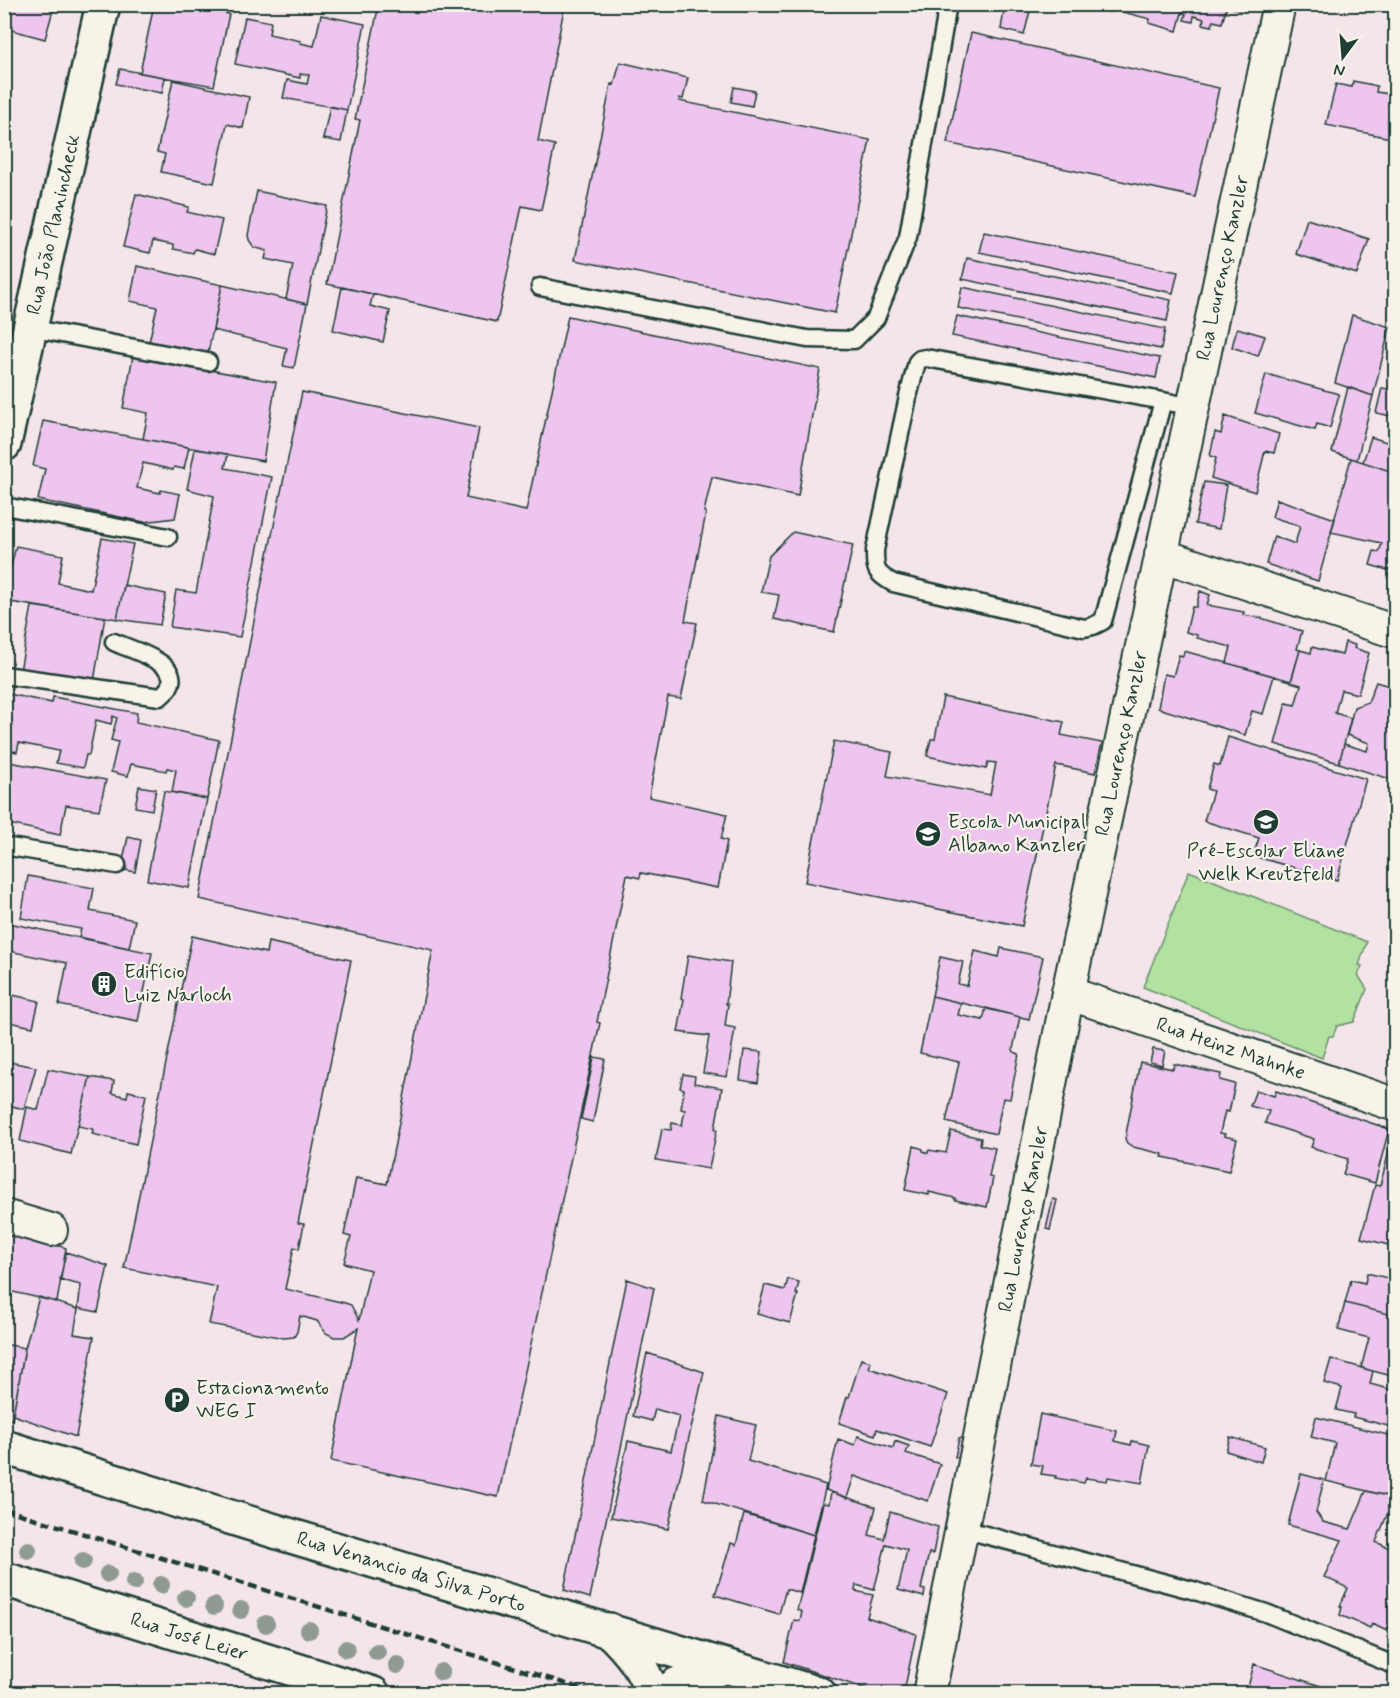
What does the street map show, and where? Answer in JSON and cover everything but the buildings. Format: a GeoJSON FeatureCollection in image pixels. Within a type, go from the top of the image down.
{"type":"FeatureCollection","features":[{"type":"Feature","properties":{"kind":"street","name":"Rua João Planincheck"},"geometry":{"type":"LineString","coordinates":[[4,444],[103,4]]}},
{"type":"Feature","properties":{"kind":"street","name":"Rua Lourenço Kanzler"},"geometry":{"type":"LineString","coordinates":[[929,1694],[1068,993],[1161,555],[1178,404],[1278,4]]}},
{"type":"Feature","properties":{"kind":"street"},"geometry":{"type":"LineString","coordinates":[[1161,555],[1395,632]]}},
{"type":"Feature","properties":{"kind":"street","name":"Rua Heinz Mahnke"},"geometry":{"type":"LineString","coordinates":[[1068,993],[1395,1106]]}},
{"type":"Feature","properties":{"kind":"street"},"geometry":{"type":"LineString","coordinates":[[4,1216],[51,1230]]}},
{"type":"Feature","properties":{"kind":"street","name":"Rua Venancio da Silva Porto"},"geometry":{"type":"LineString","coordinates":[[4,1447],[290,1536],[819,1694]]}},
{"type":"Feature","properties":{"kind":"street","name":"Rua José Leier"},"geometry":{"type":"LineString","coordinates":[[4,1579],[373,1694]]}},
{"type":"Feature","properties":{"kind":"street"},"geometry":{"type":"LineString","coordinates":[[609,1630],[632,1654],[643,1671],[653,1694]]}},
{"type":"Feature","properties":{"kind":"street"},"geometry":{"type":"LineString","coordinates":[[663,1694],[676,1685],[725,1666]]}},
{"type":"Feature","properties":{"kind":"lane"},"geometry":{"type":"LineString","coordinates":[[540,287],[807,339],[854,340],[876,318],[908,237],[948,4]]}},
{"type":"Feature","properties":{"kind":"lane"},"geometry":{"type":"LineString","coordinates":[[30,328],[208,362]]}},
{"type":"Feature","properties":{"kind":"lane"},"geometry":{"type":"LineString","coordinates":[[926,358],[1178,404],[1103,621],[1084,628],[893,583],[881,577],[875,569],[875,550],[903,420],[917,362],[920,359],[926,358]]}},
{"type":"Feature","properties":{"kind":"lane"},"geometry":{"type":"LineString","coordinates":[[4,506],[168,537]]}},
{"type":"Feature","properties":{"kind":"lane"},"geometry":{"type":"LineString","coordinates":[[4,675],[160,697],[167,691],[172,675],[165,664],[114,642]]}},
{"type":"Feature","properties":{"kind":"lane"},"geometry":{"type":"LineString","coordinates":[[4,846],[117,865]]}},
{"type":"Feature","properties":{"kind":"lane"},"geometry":{"type":"LineString","coordinates":[[963,1529],[1192,1590],[1266,1613],[1395,1666]]}},
{"type":"Feature","properties":{"kind":"path"},"geometry":{"type":"LineString","coordinates":[[4,1500],[10,1479]]}},
{"type":"Feature","properties":{"kind":"green space"},"geometry":{"type":"Polygon","coordinates":[[[1189,871],[1367,942],[1358,975],[1367,989],[1354,1022],[1337,1026],[1333,1036],[1329,1036],[1322,1058],[1143,987],[1189,871]]]}},
{"type":"Feature","properties":{"kind":"railway"},"geometry":{"type":"LineString","coordinates":[[4,1509],[599,1694]]}},
{"type":"Feature","properties":{"kind":"place","name":"Pré-Escolar Eliane Welk Kreutzfeld"},"geometry":{"type":"Point","coordinates":[1266,822]}},
{"type":"Feature","properties":{"kind":"place","name":"Escola Municipal Albano Kanzler"},"geometry":{"type":"Point","coordinates":[928,834]}},
{"type":"Feature","properties":{"kind":"place","name":"Edifício Luiz Narloch"},"geometry":{"type":"Point","coordinates":[104,984]}},
{"type":"Feature","properties":{"kind":"place","name":"Estacionamento WEG I"},"geometry":{"type":"Point","coordinates":[177,1400]}}]}
